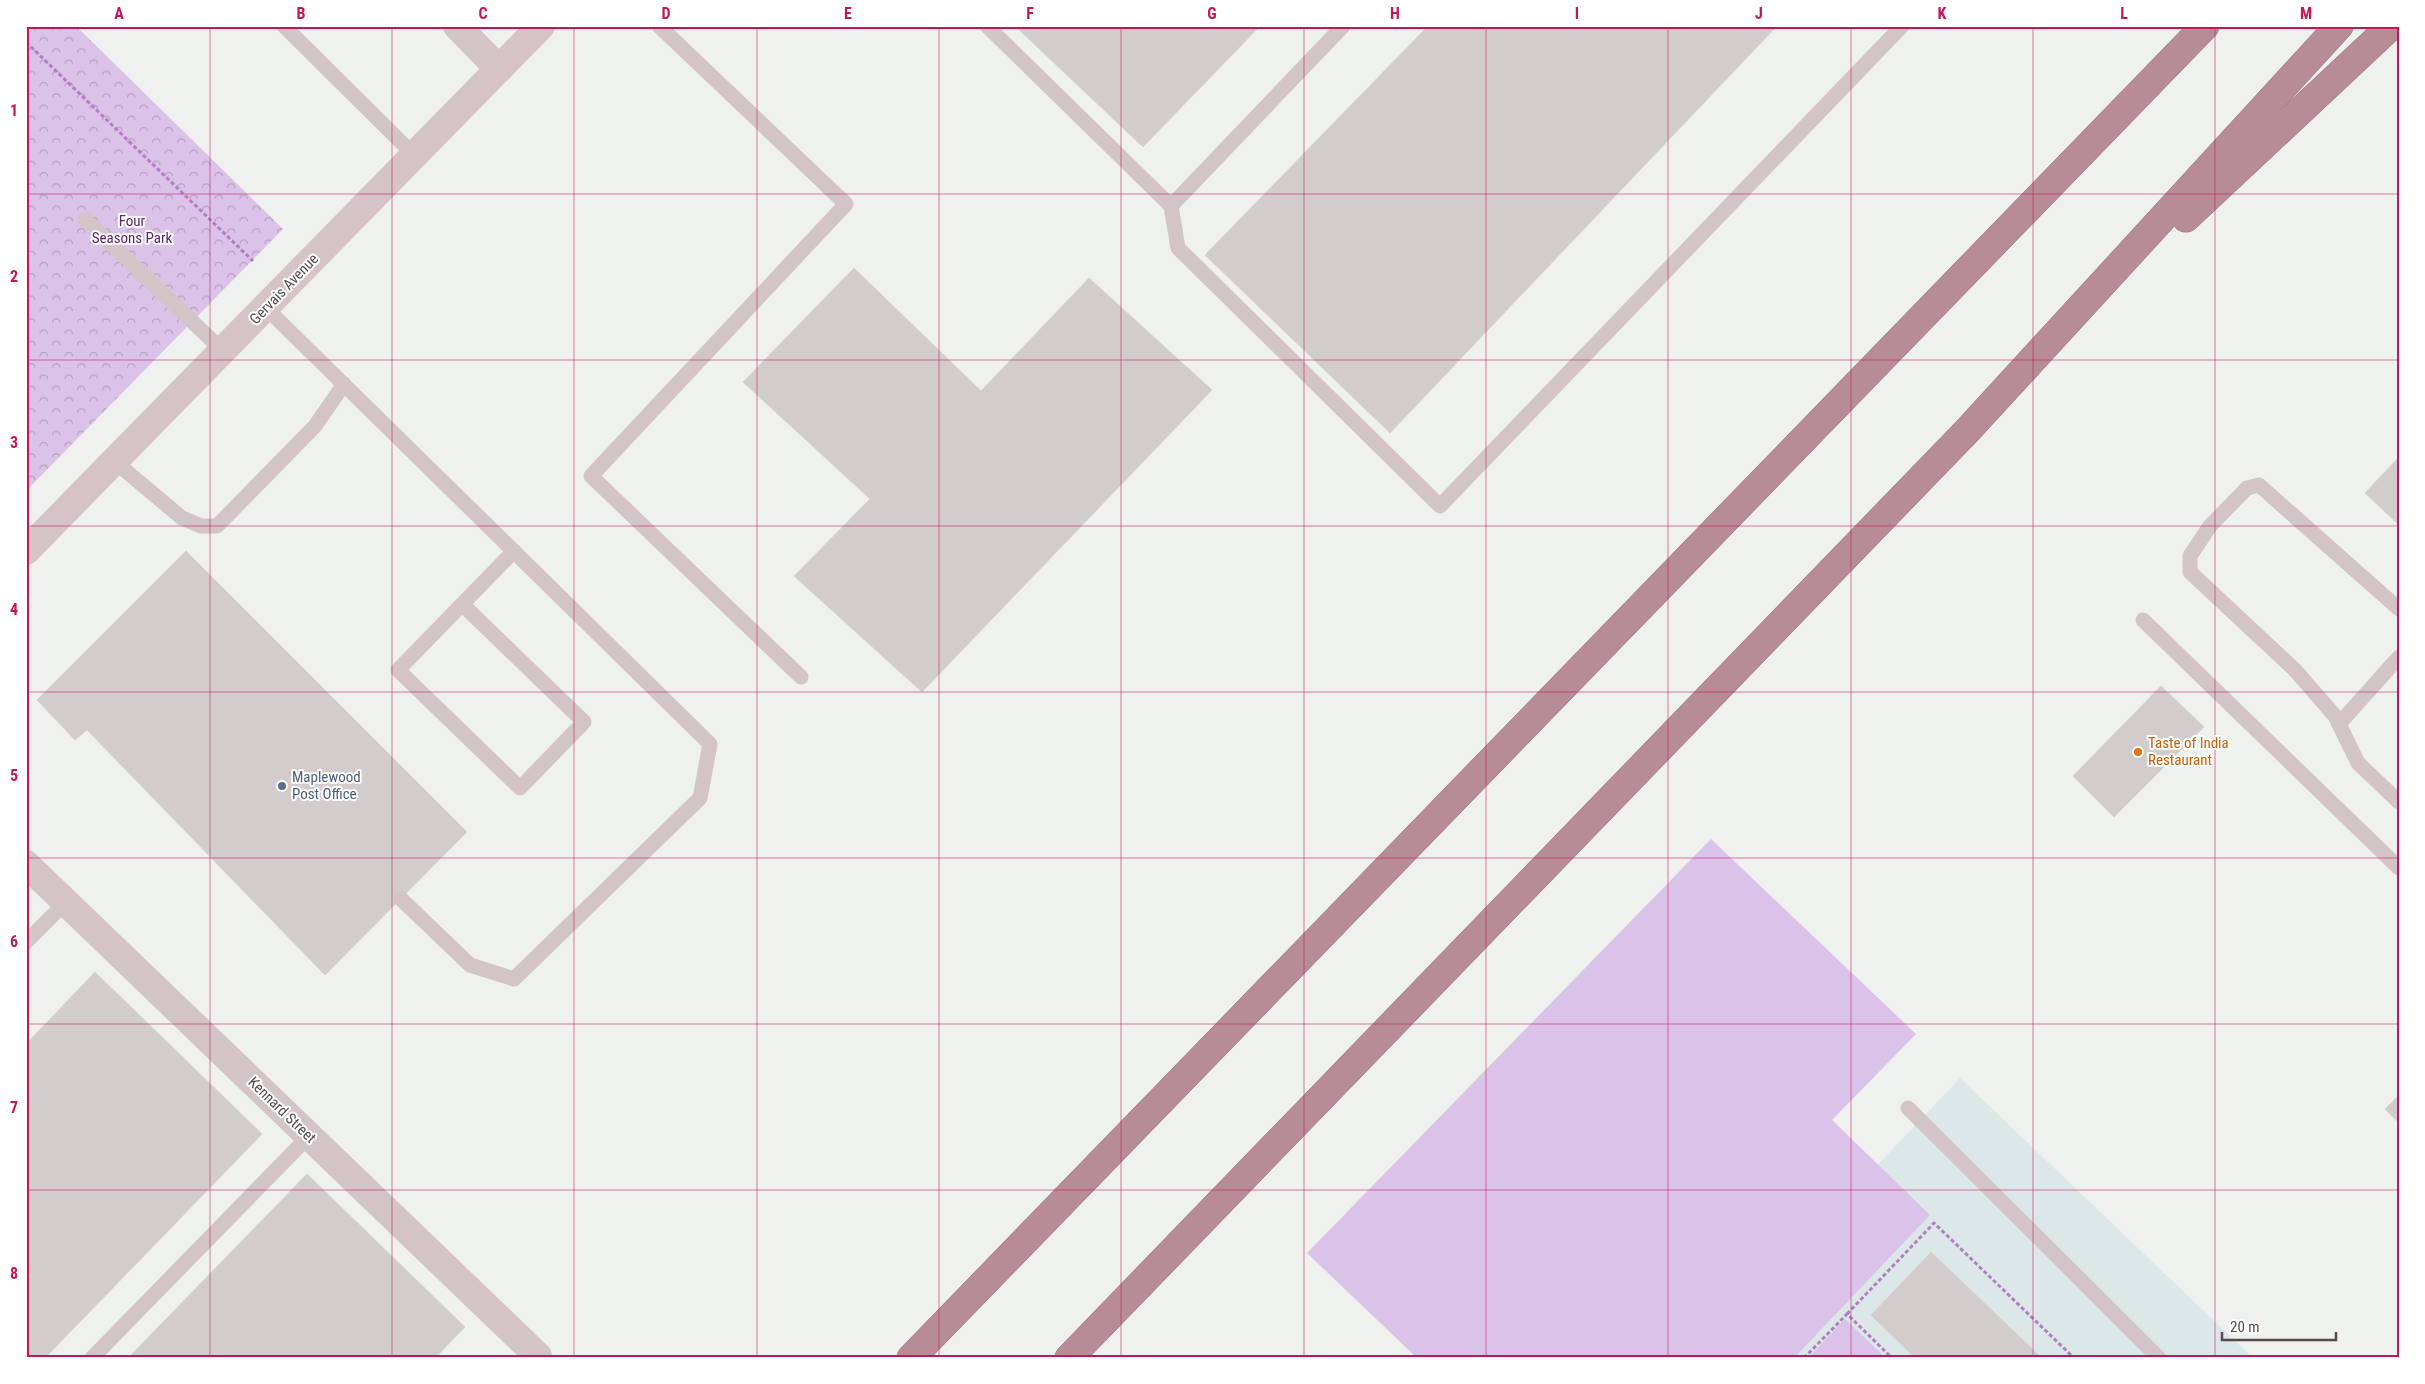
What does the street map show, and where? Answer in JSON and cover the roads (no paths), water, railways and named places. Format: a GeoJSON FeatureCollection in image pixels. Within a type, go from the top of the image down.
{"type":"FeatureCollection","features":[{"type":"Feature","properties":{"kind":"highway"},"geometry":{"type":"LineString","coordinates":[[911,1358],[2205,26]]}},
{"type":"Feature","properties":{"kind":"highway"},"geometry":{"type":"LineString","coordinates":[[1069,1358],[2037,357],[2339,26]]}},
{"type":"Feature","properties":{"kind":"highway"},"geometry":{"type":"LineString","coordinates":[[2037,357],[2391,26]]}},
{"type":"Feature","properties":{"kind":"street"},"geometry":{"type":"LineString","coordinates":[[457,26],[499,69]]}},
{"type":"Feature","properties":{"kind":"street","name":"Gervais Avenue"},"geometry":{"type":"LineString","coordinates":[[26,551],[541,26]]}},
{"type":"Feature","properties":{"kind":"street","name":"Kennard Street"},"geometry":{"type":"LineString","coordinates":[[26,864],[538,1357]]}},
{"type":"Feature","properties":{"kind":"lane"},"geometry":{"type":"LineString","coordinates":[[284,26],[414,155]]}},
{"type":"Feature","properties":{"kind":"lane"},"geometry":{"type":"LineString","coordinates":[[659,26],[846,204],[591,476],[801,677]]}},
{"type":"Feature","properties":{"kind":"lane"},"geometry":{"type":"LineString","coordinates":[[987,26],[1171,206],[1178,248],[1440,506],[1902,26]]}},
{"type":"Feature","properties":{"kind":"lane"},"geometry":{"type":"LineString","coordinates":[[1171,206],[1343,26]]}},
{"type":"Feature","properties":{"kind":"lane"},"geometry":{"type":"LineString","coordinates":[[85,219],[222,351]]}},
{"type":"Feature","properties":{"kind":"lane"},"geometry":{"type":"LineString","coordinates":[[265,307],[710,744],[700,798],[514,978],[470,965],[401,899]]}},
{"type":"Feature","properties":{"kind":"lane"},"geometry":{"type":"LineString","coordinates":[[114,461],[182,518],[201,526],[217,526],[315,426],[344,384]]}},
{"type":"Feature","properties":{"kind":"lane"},"geometry":{"type":"LineString","coordinates":[[2399,609],[2259,485],[2247,488],[2210,526],[2190,556],[2190,572],[2295,670],[2335,716],[2358,763],[2399,802]]}},
{"type":"Feature","properties":{"kind":"lane"},"geometry":{"type":"LineString","coordinates":[[463,605],[584,722],[520,788],[398,670],[514,551]]}},
{"type":"Feature","properties":{"kind":"lane"},"geometry":{"type":"LineString","coordinates":[[2143,620],[2399,868]]}},
{"type":"Feature","properties":{"kind":"lane"},"geometry":{"type":"LineString","coordinates":[[2339,724],[2399,657]]}},
{"type":"Feature","properties":{"kind":"lane"},"geometry":{"type":"LineString","coordinates":[[26,942],[66,902]]}},
{"type":"Feature","properties":{"kind":"lane"},"geometry":{"type":"LineString","coordinates":[[1908,1108],[2159,1358]]}},
{"type":"Feature","properties":{"kind":"lane"},"geometry":{"type":"LineString","coordinates":[[92,1358],[309,1136]]}},
{"type":"Feature","properties":{"kind":"place","name":"Taste of India Restaurant"},"geometry":{"type":"Point","coordinates":[2138,752]}},
{"type":"Feature","properties":{"kind":"place","name":"Maplewood Post Office"},"geometry":{"type":"Point","coordinates":[282,786]}},
{"type":"Feature","properties":{"kind":"park label","name":"Four Seasons Park"},"geometry":{"type":"Point","coordinates":[132,230]}}]}
